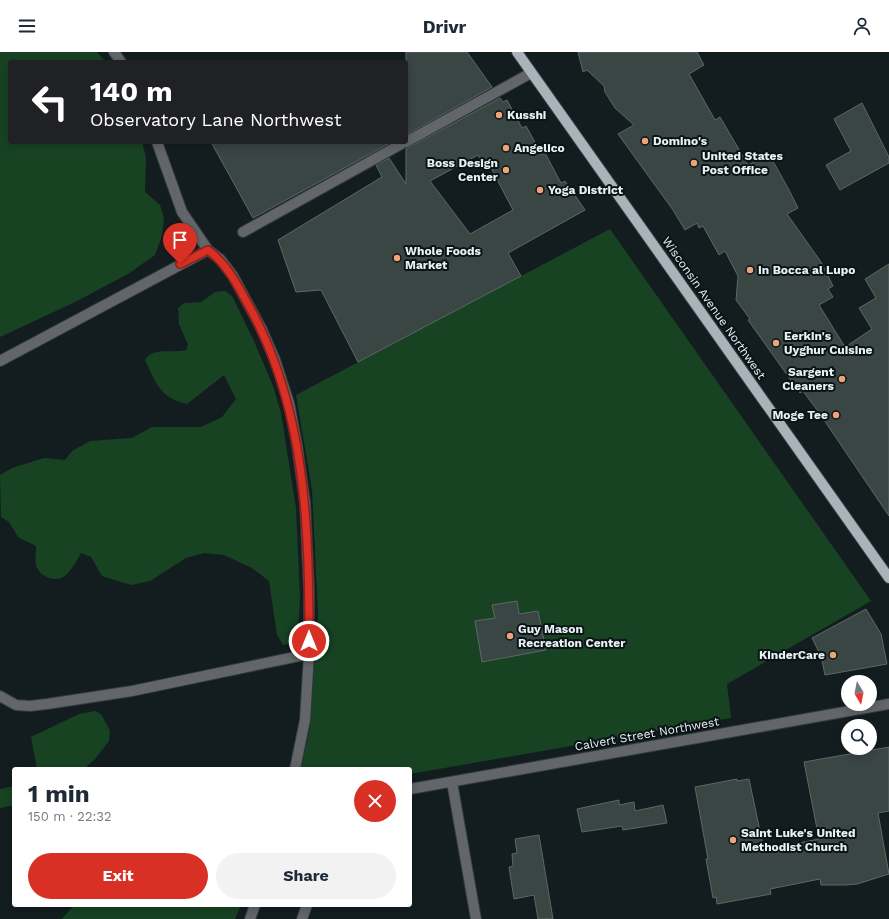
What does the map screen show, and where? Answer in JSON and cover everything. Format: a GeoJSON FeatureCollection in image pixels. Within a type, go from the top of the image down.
{"type":"FeatureCollection","features":[{"type":"Feature","properties":{"kind":"main road","name":"Wisconsin Avenue Northwest"},"geometry":{"type":"LineString","coordinates":[[517,52],[889,578]]}},
{"type":"Feature","properties":{"kind":"street"},"geometry":{"type":"LineString","coordinates":[[408,141],[531,72]]}},
{"type":"Feature","properties":{"kind":"street"},"geometry":{"type":"LineString","coordinates":[[159,144],[182,212],[208,250],[220,259],[233,276],[261,328],[275,360],[289,403],[305,502],[309,589],[309,654],[305,720],[295,767]]}},
{"type":"Feature","properties":{"kind":"street"},"geometry":{"type":"LineString","coordinates":[[243,232],[402,144]]}},
{"type":"Feature","properties":{"kind":"street"},"geometry":{"type":"LineString","coordinates":[[0,361],[208,250]]}},
{"type":"Feature","properties":{"kind":"street"},"geometry":{"type":"LineString","coordinates":[[0,696],[16,705],[30,706],[47,704],[132,691],[309,654]]}},
{"type":"Feature","properties":{"kind":"street","name":"Calvert Street Northwest"},"geometry":{"type":"LineString","coordinates":[[412,789],[889,704]]}},
{"type":"Feature","properties":{"kind":"street"},"geometry":{"type":"LineString","coordinates":[[452,782],[476,919]]}},
{"type":"Feature","properties":{"kind":"street"},"geometry":{"type":"LineString","coordinates":[[250,919],[254,907]]}},
{"type":"Feature","properties":{"kind":"street"},"geometry":{"type":"LineString","coordinates":[[302,919],[306,907]]}},
{"type":"Feature","properties":{"kind":"green space"},"geometry":{"type":"Polygon","coordinates":[[[0,52],[97,52],[104,60],[8,60],[8,144],[143,144],[146,157],[145,192],[160,205],[164,218],[162,236],[155,255],[128,274],[75,302],[0,337],[0,52]]]}},
{"type":"Feature","properties":{"kind":"green space","name":"Guy Mason Recreation Center"},"geometry":{"type":"Polygon","coordinates":[[[610,229],[871,601],[727,684],[731,718],[412,774],[412,767],[301,767],[310,727],[318,613],[312,490],[296,395],[610,229]]]}},
{"type":"Feature","properties":{"kind":"green space"},"geometry":{"type":"Polygon","coordinates":[[[225,291],[232,296],[253,339],[273,386],[281,413],[296,508],[300,597],[298,636],[290,644],[283,645],[277,635],[269,581],[252,568],[224,555],[204,553],[186,558],[150,581],[131,585],[102,576],[91,557],[81,553],[67,574],[59,579],[54,579],[45,576],[38,570],[36,565],[36,546],[18,537],[9,522],[1,517],[0,475],[12,468],[44,458],[65,460],[72,451],[90,441],[132,438],[152,427],[201,427],[222,417],[236,399],[224,375],[187,404],[165,394],[156,382],[145,360],[153,353],[186,350],[188,345],[179,324],[178,308],[184,303],[201,302],[215,292],[225,291]]]}},
{"type":"Feature","properties":{"kind":"green space"},"geometry":{"type":"Polygon","coordinates":[[[95,711],[101,714],[110,731],[109,741],[95,759],[86,767],[37,767],[31,737],[79,714],[95,711]]]}},
{"type":"Feature","properties":{"kind":"green space"},"geometry":{"type":"Polygon","coordinates":[[[12,786],[12,805],[0,808],[0,789],[12,786]]]}},
{"type":"Feature","properties":{"kind":"green space"},"geometry":{"type":"Polygon","coordinates":[[[72,907],[240,907],[235,919],[62,919],[72,907]]]}},
{"type":"Feature","properties":{"kind":"building"},"geometry":{"type":"Polygon","coordinates":[[[406,52],[467,52],[492,87],[408,134],[408,60],[406,60],[406,52]]]}},
{"type":"Feature","properties":{"kind":"building"},"geometry":{"type":"Polygon","coordinates":[[[578,52],[697,52],[704,65],[689,74],[715,120],[720,117],[748,165],[769,154],[789,190],[798,208],[787,214],[821,262],[833,286],[828,289],[833,297],[819,305],[845,347],[872,329],[859,308],[876,298],[865,279],[889,264],[889,516],[820,414],[803,391],[800,393],[748,320],[750,319],[736,300],[738,276],[725,251],[719,255],[703,226],[699,228],[697,223],[685,230],[673,210],[618,134],[634,125],[615,108],[605,92],[604,86],[587,70],[583,72],[578,52]]]}},
{"type":"Feature","properties":{"kind":"building","name":"Whole Foods Market"},"geometry":{"type":"Polygon","coordinates":[[[500,98],[503,102],[507,100],[522,128],[526,126],[542,155],[545,153],[561,183],[565,181],[585,210],[508,253],[521,276],[358,362],[321,290],[296,292],[278,240],[382,177],[376,165],[389,158],[406,184],[406,149],[500,98]],[[478,155],[430,181],[470,234],[513,210],[490,166],[485,168],[478,155]]]}},
{"type":"Feature","properties":{"kind":"building"},"geometry":{"type":"Polygon","coordinates":[[[862,103],[889,157],[889,163],[840,190],[826,165],[851,151],[834,119],[862,103]]]}},
{"type":"Feature","properties":{"kind":"building"},"geometry":{"type":"Polygon","coordinates":[[[212,144],[388,144],[253,218],[212,144]]]}},
{"type":"Feature","properties":{"kind":"building","name":"Guy Mason Recreation Center"},"geometry":{"type":"Polygon","coordinates":[[[517,601],[519,614],[538,611],[546,650],[482,662],[475,621],[495,618],[492,605],[517,601]]]}},
{"type":"Feature","properties":{"kind":"building"},"geometry":{"type":"Polygon","coordinates":[[[866,609],[881,634],[887,664],[825,675],[821,656],[812,638],[866,609]]]}},
{"type":"Feature","properties":{"kind":"building"},"geometry":{"type":"Polygon","coordinates":[[[889,747],[889,811],[878,813],[889,874],[857,884],[845,885],[821,885],[820,879],[770,889],[771,894],[717,904],[716,897],[713,898],[706,859],[708,859],[695,787],[737,779],[737,781],[749,779],[764,850],[819,839],[804,762],[844,755],[877,755],[877,749],[889,747]]]}},
{"type":"Feature","properties":{"kind":"building"},"geometry":{"type":"Polygon","coordinates":[[[619,800],[619,805],[634,802],[635,811],[663,805],[667,823],[623,830],[622,826],[582,832],[577,809],[619,800]]]}},
{"type":"Feature","properties":{"kind":"building"},"geometry":{"type":"Polygon","coordinates":[[[539,835],[553,919],[538,919],[534,895],[514,899],[509,867],[513,866],[512,854],[517,853],[515,839],[539,835]]]}},
{"type":"Feature","properties":{"kind":"place","name":"Kusshi"},"geometry":{"type":"Point","coordinates":[499,115]}},
{"type":"Feature","properties":{"kind":"place","name":"Domino's"},"geometry":{"type":"Point","coordinates":[645,141]}},
{"type":"Feature","properties":{"kind":"place","name":"Angelico"},"geometry":{"type":"Point","coordinates":[506,148]}},
{"type":"Feature","properties":{"kind":"place","name":"United States Post Office"},"geometry":{"type":"Point","coordinates":[694,163]}},
{"type":"Feature","properties":{"kind":"place","name":"Boss Design Center"},"geometry":{"type":"Point","coordinates":[506,170]}},
{"type":"Feature","properties":{"kind":"place","name":"Yoga District"},"geometry":{"type":"Point","coordinates":[540,190]}},
{"type":"Feature","properties":{"kind":"place","name":"Whole Foods Market"},"geometry":{"type":"Point","coordinates":[397,258]}},
{"type":"Feature","properties":{"kind":"place","name":"In Bocca al Lupo"},"geometry":{"type":"Point","coordinates":[750,270]}},
{"type":"Feature","properties":{"kind":"place","name":"Eerkin's Uyghur Cuisine"},"geometry":{"type":"Point","coordinates":[776,343]}},
{"type":"Feature","properties":{"kind":"place","name":"Sargent Cleaners"},"geometry":{"type":"Point","coordinates":[842,379]}},
{"type":"Feature","properties":{"kind":"place","name":"Moge Tee"},"geometry":{"type":"Point","coordinates":[836,415]}},
{"type":"Feature","properties":{"kind":"place","name":"Guy Mason Recreation Center"},"geometry":{"type":"Point","coordinates":[510,636]}},
{"type":"Feature","properties":{"kind":"place","name":"KinderCare"},"geometry":{"type":"Point","coordinates":[833,655]}},
{"type":"Feature","properties":{"kind":"place","name":"Saint Luke's United Methodist Church"},"geometry":{"type":"Point","coordinates":[733,840]}},
{"type":"Feature","properties":{"kind":"route"},"geometry":{"type":"LineString","coordinates":[[180,264],[208,250],[220,259],[233,276],[261,328],[275,360],[289,403],[305,502],[309,589],[309,641]]}}]}
